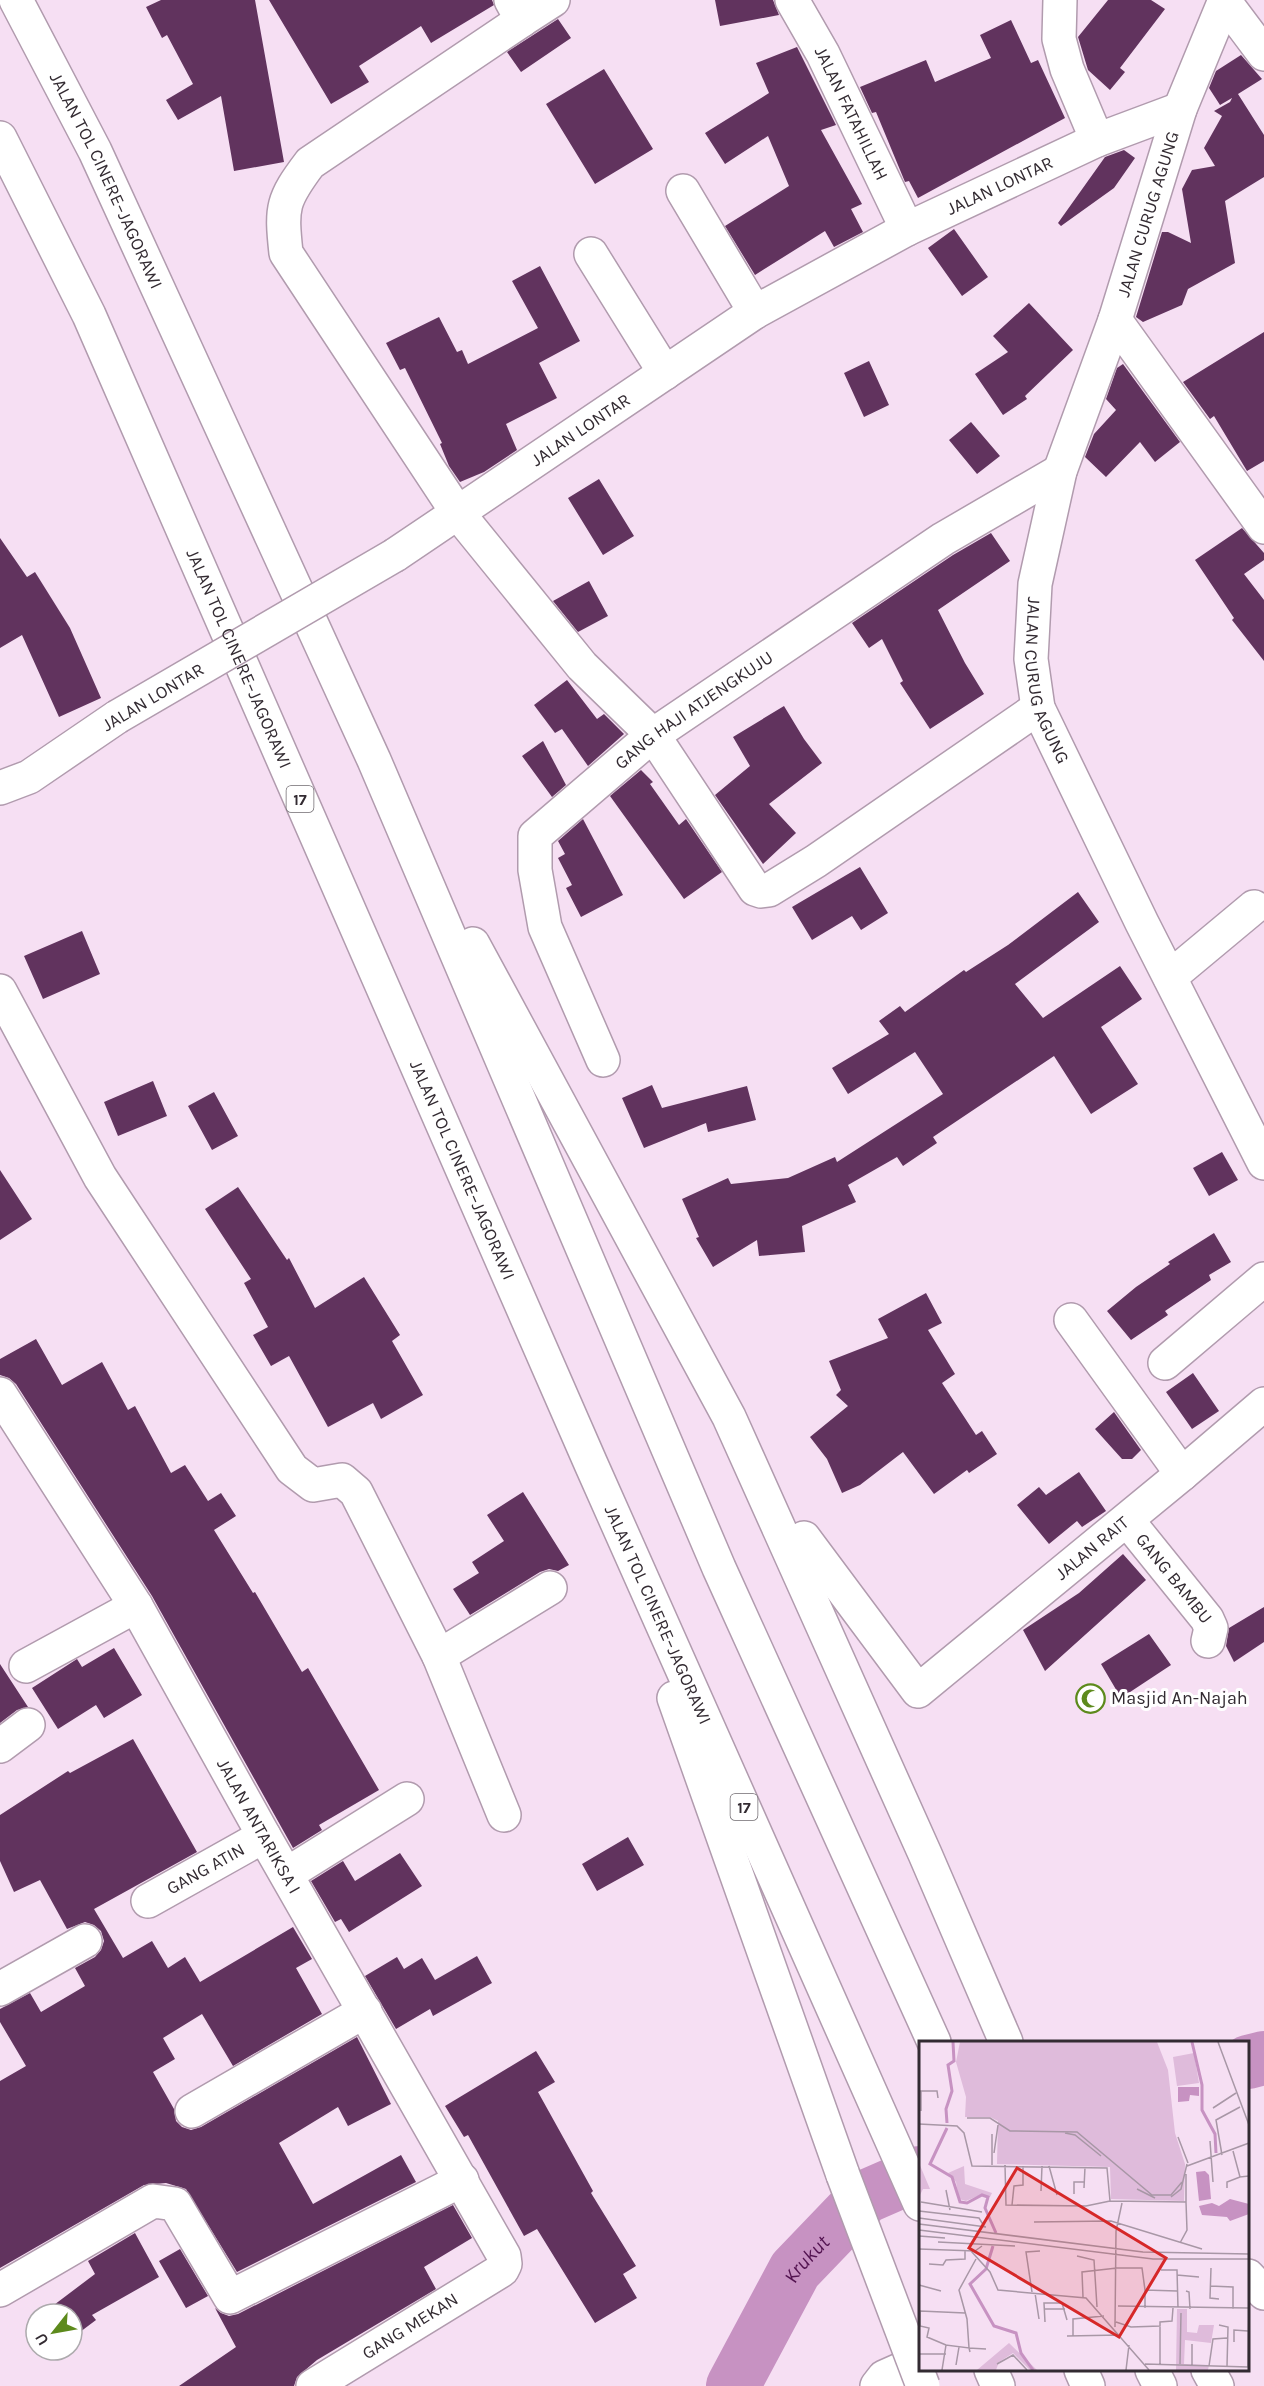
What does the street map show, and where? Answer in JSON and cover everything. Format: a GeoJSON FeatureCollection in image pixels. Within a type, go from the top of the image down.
{"type":"FeatureCollection","features":[{"type":"Feature","properties":{"kind":"main road","name":"JALAN TOL CINERE–JAGORAWI"},"geometry":{"type":"LineString","coordinates":[[16,0],[95,151],[374,760],[719,1568],[933,2041]]}},
{"type":"Feature","properties":{"kind":"main road"},"geometry":{"type":"LineString","coordinates":[[553,0],[516,10],[310,164],[291,188],[282,216],[286,253],[457,512],[582,666],[653,735],[755,889],[769,890],[816,861],[1038,708]]}},
{"type":"Feature","properties":{"kind":"main road","name":"JALAN FATAHILLAH"},"geometry":{"type":"LineString","coordinates":[[792,0],[823,54],[907,229]]}},
{"type":"Feature","properties":{"kind":"main road"},"geometry":{"type":"LineString","coordinates":[[1060,0],[1059,39],[1067,69],[1097,140]]}},
{"type":"Feature","properties":{"kind":"main road"},"geometry":{"type":"LineString","coordinates":[[1225,1],[1264,54]]}},
{"type":"Feature","properties":{"kind":"main road","name":"JALAN CURUG AGUNG"},"geometry":{"type":"LineString","coordinates":[[1225,1],[1180,109],[1115,320],[1060,471],[1035,584],[1030,659],[1038,708],[1142,922],[1264,1163]]}},
{"type":"Feature","properties":{"kind":"main road","name":"JALAN LONTAR"},"geometry":{"type":"LineString","coordinates":[[0,788],[29,777],[117,717],[395,555],[755,312],[907,229],[1097,140],[1180,109]]}},
{"type":"Feature","properties":{"kind":"main road","name":"JALAN TOL CINERE–JAGORAWI"},"geometry":{"type":"LineString","coordinates":[[0,138],[88,315],[591,1464],[919,2200]]}},
{"type":"Feature","properties":{"kind":"main road"},"geometry":{"type":"LineString","coordinates":[[683,191],[755,312]]}},
{"type":"Feature","properties":{"kind":"main road"},"geometry":{"type":"LineString","coordinates":[[591,255],[665,373]]}},
{"type":"Feature","properties":{"kind":"main road"},"geometry":{"type":"LineString","coordinates":[[1115,320],[1264,527]]}},
{"type":"Feature","properties":{"kind":"main road","name":"GANG HAJI ATJENGKUJU"},"geometry":{"type":"LineString","coordinates":[[603,1060],[545,927],[535,870],[535,836],[653,735],[943,539],[1060,471]]}},
{"type":"Feature","properties":{"kind":"main road"},"geometry":{"type":"LineString","coordinates":[[374,760],[729,1417],[925,1854],[1005,2041]]}},
{"type":"Feature","properties":{"kind":"main road"},"geometry":{"type":"LineString","coordinates":[[1170,976],[1261,907]]}},
{"type":"Feature","properties":{"kind":"main road"},"geometry":{"type":"LineString","coordinates":[[0,991],[100,1177],[292,1469],[313,1485],[342,1480],[356,1492],[439,1656],[504,1815]]}},
{"type":"Feature","properties":{"kind":"main road"},"geometry":{"type":"LineString","coordinates":[[1165,1363],[1264,1279]]}},
{"type":"Feature","properties":{"kind":"main road"},"geometry":{"type":"LineString","coordinates":[[1071,1320],[1182,1474]]}},
{"type":"Feature","properties":{"kind":"main road","name":"JALAN ANTARIKSA I"},"geometry":{"type":"LineString","coordinates":[[0,1394],[136,1606],[264,1836],[462,2180],[504,2256],[505,2264]]}},
{"type":"Feature","properties":{"kind":"main road","name":"JALAN RAIT"},"geometry":{"type":"LineString","coordinates":[[804,1538],[918,1691],[1127,1520],[1264,1404]]}},
{"type":"Feature","properties":{"kind":"main road"},"geometry":{"type":"LineString","coordinates":[[591,1464],[843,2175],[923,2386]]}},
{"type":"Feature","properties":{"kind":"main road","name":"GANG BAMBU"},"geometry":{"type":"LineString","coordinates":[[1127,1520],[1207,1619],[1211,1628],[1208,1641]]}},
{"type":"Feature","properties":{"kind":"main road"},"geometry":{"type":"LineString","coordinates":[[439,1656],[550,1588]]}},
{"type":"Feature","properties":{"kind":"main road"},"geometry":{"type":"LineString","coordinates":[[26,1666],[136,1606]]}},
{"type":"Feature","properties":{"kind":"main road"},"geometry":{"type":"LineString","coordinates":[[0,1746],[28,1725]]}},
{"type":"Feature","properties":{"kind":"main road"},"geometry":{"type":"LineString","coordinates":[[287,1874],[407,1799]]}},
{"type":"Feature","properties":{"kind":"main road","name":"GANG ATIN"},"geometry":{"type":"LineString","coordinates":[[148,1901],[264,1836]]}},
{"type":"Feature","properties":{"kind":"main road"},"geometry":{"type":"LineString","coordinates":[[925,1854],[1028,2041]]}},
{"type":"Feature","properties":{"kind":"main road"},"geometry":{"type":"LineString","coordinates":[[0,1989],[85,1941]]}},
{"type":"Feature","properties":{"kind":"main road"},"geometry":{"type":"LineString","coordinates":[[192,2110],[365,2011]]}},
{"type":"Feature","properties":{"kind":"main road"},"geometry":{"type":"LineString","coordinates":[[0,2290],[153,2201],[175,2204],[231,2297],[462,2180]]}},
{"type":"Feature","properties":{"kind":"main road","name":"GANG MEKAN"},"geometry":{"type":"LineString","coordinates":[[313,2386],[501,2270],[505,2264]]}},
{"type":"Feature","properties":{"kind":"main road"},"geometry":{"type":"LineString","coordinates":[[1249,2277],[1264,2293]]}},
{"type":"Feature","properties":{"kind":"main road"},"geometry":{"type":"LineString","coordinates":[[877,2386],[884,2377],[919,2362]]}},
{"type":"Feature","properties":{"kind":"main road"},"geometry":{"type":"LineString","coordinates":[[991,2371],[998,2386]]}},
{"type":"Feature","properties":{"kind":"main road"},"geometry":{"type":"LineString","coordinates":[[1081,2371],[1088,2386]]}},
{"type":"Feature","properties":{"kind":"main road"},"geometry":{"type":"LineString","coordinates":[[1152,2371],[1160,2386]]}},
{"type":"Feature","properties":{"kind":"main road"},"geometry":{"type":"LineString","coordinates":[[1208,2371],[1216,2386]]}},
{"type":"Feature","properties":{"kind":"building"},"geometry":{"type":"Polygon","coordinates":[[[161,0],[255,0],[284,162],[234,171],[221,96],[178,120],[166,100],[193,84],[167,35],[162,38],[146,7],[161,0]]]}},
{"type":"Feature","properties":{"kind":"building"},"geometry":{"type":"Polygon","coordinates":[[[269,0],[492,0],[494,5],[431,43],[421,26],[359,66],[369,82],[331,104],[269,0]]]}},
{"type":"Feature","properties":{"kind":"building"},"geometry":{"type":"Polygon","coordinates":[[[715,0],[773,0],[779,15],[720,26],[715,0]]]}},
{"type":"Feature","properties":{"kind":"building"},"geometry":{"type":"Polygon","coordinates":[[[1108,0],[1151,0],[1165,9],[1120,68],[1125,72],[1110,90],[1088,70],[1078,37],[1108,0]]]}},
{"type":"Feature","properties":{"kind":"building"},"geometry":{"type":"Polygon","coordinates":[[[558,19],[571,38],[521,72],[507,52],[558,19]]]}},
{"type":"Feature","properties":{"kind":"building"},"geometry":{"type":"Polygon","coordinates":[[[1011,20],[1031,63],[1038,60],[1065,118],[918,198],[909,181],[905,182],[876,112],[872,113],[860,87],[926,60],[935,82],[991,58],[980,35],[1011,20]]]}},
{"type":"Feature","properties":{"kind":"building"},"geometry":{"type":"Polygon","coordinates":[[[797,47],[836,125],[821,130],[862,204],[851,209],[863,232],[834,247],[825,231],[755,275],[725,226],[789,186],[768,136],[725,164],[705,133],[769,93],[756,63],[797,47]]]}},
{"type":"Feature","properties":{"kind":"building"},"geometry":{"type":"Polygon","coordinates":[[[1241,55],[1262,79],[1238,94],[1264,135],[1264,177],[1225,201],[1235,263],[1188,289],[1182,305],[1143,322],[1136,317],[1162,232],[1168,232],[1191,243],[1182,189],[1192,170],[1215,166],[1204,148],[1222,116],[1214,111],[1230,102],[1232,98],[1220,105],[1209,88],[1216,71],[1241,55]]]}},
{"type":"Feature","properties":{"kind":"building"},"geometry":{"type":"Polygon","coordinates":[[[604,69],[653,149],[595,184],[546,104],[604,69]]]}},
{"type":"Feature","properties":{"kind":"building"},"geometry":{"type":"Polygon","coordinates":[[[1124,150],[1135,158],[1114,188],[1061,226],[1058,223],[1105,157],[1124,150]]]}},
{"type":"Feature","properties":{"kind":"building"},"geometry":{"type":"Polygon","coordinates":[[[954,229],[988,277],[962,296],[928,248],[954,229]]]}},
{"type":"Feature","properties":{"kind":"building"},"geometry":{"type":"Polygon","coordinates":[[[540,266],[580,341],[539,363],[557,398],[506,424],[517,450],[484,472],[460,482],[449,466],[440,444],[442,443],[405,368],[400,370],[386,343],[439,317],[457,352],[462,350],[468,364],[538,328],[512,281],[540,266]]]}},
{"type":"Feature","properties":{"kind":"building"},"geometry":{"type":"Polygon","coordinates":[[[1029,303],[1073,350],[1025,396],[1027,399],[1003,415],[975,374],[1008,352],[993,336],[1029,303]]]}},
{"type":"Feature","properties":{"kind":"building"},"geometry":{"type":"Polygon","coordinates":[[[1264,332],[1264,461],[1247,471],[1214,416],[1210,419],[1183,382],[1264,332]]]}},
{"type":"Feature","properties":{"kind":"building"},"geometry":{"type":"Polygon","coordinates":[[[869,361],[889,405],[864,417],[844,373],[869,361]]]}},
{"type":"Feature","properties":{"kind":"building"},"geometry":{"type":"Polygon","coordinates":[[[1123,364],[1180,442],[1155,462],[1140,442],[1106,477],[1085,457],[1094,434],[1116,410],[1106,399],[1117,368],[1123,364]]]}},
{"type":"Feature","properties":{"kind":"building"},"geometry":{"type":"Polygon","coordinates":[[[971,422],[1000,456],[977,474],[949,440],[971,422]]]}},
{"type":"Feature","properties":{"kind":"building"},"geometry":{"type":"Polygon","coordinates":[[[599,479],[634,536],[603,555],[568,498],[599,479]]]}},
{"type":"Feature","properties":{"kind":"building"},"geometry":{"type":"Polygon","coordinates":[[[1242,528],[1264,553],[1264,560],[1244,574],[1264,600],[1264,661],[1232,620],[1234,618],[1195,560],[1242,528]]]}},
{"type":"Feature","properties":{"kind":"building"},"geometry":{"type":"Polygon","coordinates":[[[991,533],[1010,561],[938,610],[984,694],[930,729],[900,683],[903,681],[882,639],[869,648],[852,623],[953,555],[991,533]]]}},
{"type":"Feature","properties":{"kind":"building"},"geometry":{"type":"Polygon","coordinates":[[[0,538],[27,577],[35,572],[70,628],[101,698],[59,717],[22,635],[0,648],[0,538]]]}},
{"type":"Feature","properties":{"kind":"building"},"geometry":{"type":"Polygon","coordinates":[[[589,581],[608,616],[578,632],[553,601],[589,581]]]}},
{"type":"Feature","properties":{"kind":"building"},"geometry":{"type":"Polygon","coordinates":[[[567,680],[597,719],[604,714],[624,734],[588,766],[562,729],[555,733],[534,705],[567,680]]]}},
{"type":"Feature","properties":{"kind":"building"},"geometry":{"type":"Polygon","coordinates":[[[784,706],[822,763],[769,804],[796,833],[763,864],[715,795],[750,766],[733,737],[784,706]]]}},
{"type":"Feature","properties":{"kind":"building"},"geometry":{"type":"Polygon","coordinates":[[[543,741],[566,785],[552,797],[522,756],[543,741]]]}},
{"type":"Feature","properties":{"kind":"building"},"geometry":{"type":"Polygon","coordinates":[[[641,770],[653,782],[650,784],[679,825],[686,819],[722,872],[684,899],[610,796],[641,770]]]}},
{"type":"Feature","properties":{"kind":"building"},"geometry":{"type":"Polygon","coordinates":[[[583,819],[623,895],[581,917],[566,888],[572,885],[558,858],[565,854],[558,841],[583,819]]]}},
{"type":"Feature","properties":{"kind":"building"},"geometry":{"type":"Polygon","coordinates":[[[860,867],[888,913],[861,930],[852,916],[812,940],[792,907],[860,867]]]}},
{"type":"Feature","properties":{"kind":"building"},"geometry":{"type":"Polygon","coordinates":[[[1078,892],[1099,922],[1015,984],[1043,1018],[1120,966],[1142,999],[1101,1027],[1138,1084],[1091,1114],[1054,1056],[933,1137],[937,1143],[903,1166],[897,1157],[848,1185],[856,1202],[802,1226],[805,1252],[759,1256],[757,1240],[713,1267],[696,1238],[699,1237],[682,1199],[728,1178],[731,1184],[788,1178],[835,1157],[837,1162],[943,1094],[915,1052],[848,1094],[832,1068],[889,1034],[879,1021],[900,1006],[905,1012],[964,970],[966,972],[1008,945],[1078,892]]]}},
{"type":"Feature","properties":{"kind":"building"},"geometry":{"type":"Polygon","coordinates":[[[82,931],[100,974],[43,999],[24,956],[82,931]]]}},
{"type":"Feature","properties":{"kind":"building"},"geometry":{"type":"Polygon","coordinates":[[[153,1081],[167,1116],[118,1136],[104,1102],[153,1081]]]}},
{"type":"Feature","properties":{"kind":"building"},"geometry":{"type":"Polygon","coordinates":[[[652,1085],[662,1108],[747,1086],[756,1120],[708,1132],[706,1123],[644,1148],[622,1098],[652,1085]]]}},
{"type":"Feature","properties":{"kind":"building"},"geometry":{"type":"Polygon","coordinates":[[[214,1092],[238,1136],[212,1150],[188,1106],[214,1092]]]}},
{"type":"Feature","properties":{"kind":"building"},"geometry":{"type":"Polygon","coordinates":[[[1222,1152],[1238,1180],[1209,1196],[1193,1168],[1222,1152]]]}},
{"type":"Feature","properties":{"kind":"building"},"geometry":{"type":"Polygon","coordinates":[[[0,1170],[32,1219],[0,1240],[0,1170]]]}},
{"type":"Feature","properties":{"kind":"building"},"geometry":{"type":"Polygon","coordinates":[[[238,1187],[287,1260],[289,1258],[315,1308],[364,1277],[400,1335],[392,1341],[423,1395],[381,1419],[373,1403],[328,1427],[289,1356],[271,1366],[253,1335],[268,1327],[244,1283],[251,1279],[205,1209],[238,1187]]]}},
{"type":"Feature","properties":{"kind":"building"},"geometry":{"type":"Polygon","coordinates":[[[1214,1233],[1231,1262],[1209,1275],[1211,1280],[1165,1311],[1168,1315],[1131,1340],[1107,1311],[1136,1287],[1170,1264],[1168,1262],[1214,1233]]]}},
{"type":"Feature","properties":{"kind":"building"},"geometry":{"type":"Polygon","coordinates":[[[926,1293],[942,1323],[928,1330],[955,1374],[942,1383],[976,1435],[982,1431],[997,1454],[969,1473],[967,1470],[934,1494],[903,1452],[860,1485],[842,1493],[827,1459],[810,1437],[848,1406],[836,1395],[841,1390],[829,1361],[888,1338],[878,1319],[926,1293]]]}},
{"type":"Feature","properties":{"kind":"building"},"geometry":{"type":"Polygon","coordinates":[[[36,1339],[62,1385],[102,1362],[128,1410],[135,1406],[171,1473],[185,1465],[208,1501],[221,1493],[236,1516],[214,1530],[253,1593],[255,1592],[302,1672],[308,1668],[379,1790],[319,1825],[322,1830],[293,1848],[152,1596],[16,1384],[0,1375],[0,1359],[36,1339]]]}},
{"type":"Feature","properties":{"kind":"building"},"geometry":{"type":"Polygon","coordinates":[[[1193,1373],[1219,1411],[1192,1429],[1166,1392],[1193,1373]]]}},
{"type":"Feature","properties":{"kind":"building"},"geometry":{"type":"Polygon","coordinates":[[[1114,1412],[1141,1450],[1132,1459],[1122,1459],[1095,1429],[1114,1412]]]}},
{"type":"Feature","properties":{"kind":"building"},"geometry":{"type":"Polygon","coordinates":[[[1079,1472],[1106,1511],[1082,1527],[1077,1521],[1049,1544],[1017,1505],[1039,1487],[1046,1495],[1079,1472]]]}},
{"type":"Feature","properties":{"kind":"building"},"geometry":{"type":"Polygon","coordinates":[[[523,1492],[569,1565],[558,1571],[549,1569],[540,1572],[470,1615],[453,1589],[479,1573],[472,1562],[504,1541],[487,1515],[523,1492]]]}},
{"type":"Feature","properties":{"kind":"building"},"geometry":{"type":"Polygon","coordinates":[[[1123,1554],[1146,1580],[1045,1671],[1023,1630],[1079,1593],[1123,1554]]]}},
{"type":"Feature","properties":{"kind":"building"},"geometry":{"type":"Polygon","coordinates":[[[1264,1607],[1264,1642],[1234,1662],[1226,1646],[1229,1628],[1264,1607]]]}},
{"type":"Feature","properties":{"kind":"building"},"geometry":{"type":"Polygon","coordinates":[[[1149,1634],[1171,1665],[1121,1698],[1101,1664],[1149,1634]]]}},
{"type":"Feature","properties":{"kind":"building"},"geometry":{"type":"Polygon","coordinates":[[[114,1648],[142,1695],[104,1718],[96,1705],[58,1729],[32,1688],[77,1659],[82,1667],[114,1648]]]}},
{"type":"Feature","properties":{"kind":"building"},"geometry":{"type":"Polygon","coordinates":[[[0,1664],[28,1707],[17,1710],[0,1723],[0,1664]]]}},
{"type":"Feature","properties":{"kind":"building"},"geometry":{"type":"Polygon","coordinates":[[[133,1739],[197,1852],[94,1909],[123,1958],[152,1941],[168,1968],[185,1957],[200,1982],[293,1927],[312,1959],[296,1968],[322,2014],[233,2066],[202,2014],[163,2038],[175,2059],[153,2072],[174,2109],[176,2121],[182,2127],[191,2130],[201,2127],[357,2037],[391,2104],[348,2126],[338,2107],[279,2143],[313,2204],[401,2155],[416,2182],[237,2272],[186,2189],[166,2183],[144,2185],[0,2268],[0,2081],[26,2066],[0,2022],[0,2009],[30,1993],[41,2012],[85,1986],[75,1968],[95,1957],[104,1941],[101,1931],[85,1922],[67,1929],[40,1880],[14,1892],[0,1861],[0,1815],[68,1771],[70,1773],[133,1739]]]}},
{"type":"Feature","properties":{"kind":"building"},"geometry":{"type":"Polygon","coordinates":[[[628,1837],[644,1865],[597,1891],[582,1864],[628,1837]]]}},
{"type":"Feature","properties":{"kind":"building"},"geometry":{"type":"Polygon","coordinates":[[[400,1853],[422,1886],[349,1932],[341,1919],[335,1922],[311,1881],[343,1861],[355,1881],[400,1853]]]}},
{"type":"Feature","properties":{"kind":"building"},"geometry":{"type":"Polygon","coordinates":[[[477,1956],[492,1983],[433,2016],[430,2009],[396,2029],[365,1976],[397,1957],[404,1969],[422,1958],[435,1980],[477,1956]]]}},
{"type":"Feature","properties":{"kind":"building"},"geometry":{"type":"Polygon","coordinates":[[[536,2051],[555,2082],[538,2092],[593,2191],[591,2193],[636,2266],[623,2274],[637,2298],[595,2323],[537,2229],[524,2236],[468,2135],[464,2137],[445,2106],[536,2051]]]}},
{"type":"Feature","properties":{"kind":"building"},"geometry":{"type":"Polygon","coordinates":[[[453,2205],[472,2238],[424,2267],[436,2289],[317,2360],[297,2377],[294,2386],[179,2386],[236,2347],[215,2308],[229,2316],[238,2314],[453,2205]]]}},
{"type":"Feature","properties":{"kind":"building"},"geometry":{"type":"Polygon","coordinates":[[[135,2233],[159,2277],[92,2315],[96,2320],[84,2329],[84,2302],[58,2302],[95,2274],[88,2261],[135,2233]]]}},
{"type":"Feature","properties":{"kind":"building"},"geometry":{"type":"Polygon","coordinates":[[[180,2249],[208,2296],[186,2308],[159,2261],[180,2249]]]}},
{"type":"Feature","properties":{"kind":"waterway","name":"Krukut"},"geometry":{"type":"LineString","coordinates":[[1249,2062],[1264,2058]]}},
{"type":"Feature","properties":{"kind":"waterway","name":"Krukut"},"geometry":{"type":"LineString","coordinates":[[733,2386],[795,2270],[865,2197],[919,2173]]}},
{"type":"Feature","properties":{"kind":"place","name":"Masjid An-Najah"},"geometry":{"type":"Point","coordinates":[1090,1698]}}]}
